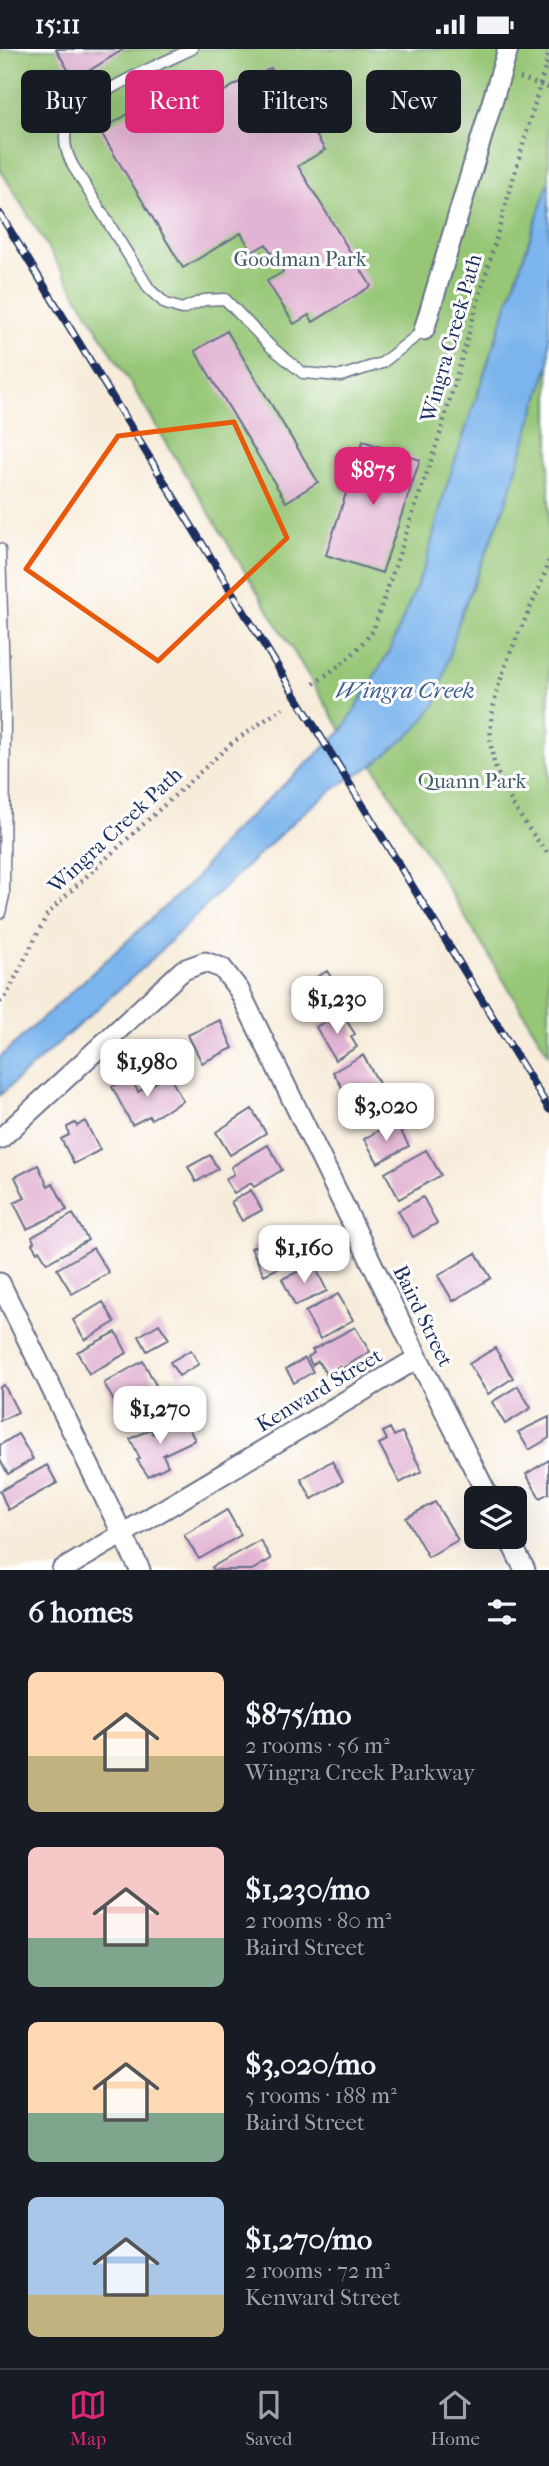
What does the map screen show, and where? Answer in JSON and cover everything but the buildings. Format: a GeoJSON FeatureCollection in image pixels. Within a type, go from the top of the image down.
{"type":"FeatureCollection","features":[{"type":"Feature","properties":{"kind":"street"},"geometry":{"type":"LineString","coordinates":[[424,330],[508,49]]}},
{"type":"Feature","properties":{"kind":"street","name":"Baird Street"},"geometry":{"type":"LineString","coordinates":[[0,1139],[183,970],[205,962],[222,968],[239,990],[483,1486]]}},
{"type":"Feature","properties":{"kind":"street"},"geometry":{"type":"LineString","coordinates":[[0,1283],[140,1570]]}},
{"type":"Feature","properties":{"kind":"street","name":"Kenward Street"},"geometry":{"type":"LineString","coordinates":[[62,1570],[418,1358]]}},
{"type":"Feature","properties":{"kind":"street"},"geometry":{"type":"LineString","coordinates":[[514,1549],[525,1570]]}},
{"type":"Feature","properties":{"kind":"lane"},"geometry":{"type":"LineString","coordinates":[[191,49],[99,94],[78,110],[66,127],[65,148],[73,166],[150,290],[166,305],[182,309],[204,300],[225,299],[271,347],[303,373],[341,376],[382,363],[424,330]]}},
{"type":"Feature","properties":{"kind":"lane"},"geometry":{"type":"LineString","coordinates":[[0,549],[4,895],[0,913]]}},
{"type":"Feature","properties":{"kind":"path","name":"Wingra Creek Path"},"geometry":{"type":"LineString","coordinates":[[314,684],[350,657],[373,631],[440,434],[549,54]]}},
{"type":"Feature","properties":{"kind":"path"},"geometry":{"type":"LineString","coordinates":[[502,71],[549,88]]}},
{"type":"Feature","properties":{"kind":"path"},"geometry":{"type":"LineString","coordinates":[[549,561],[497,691],[490,729],[496,768],[521,819],[549,855]]}},
{"type":"Feature","properties":{"kind":"path","name":"Wingra Creek Path"},"geometry":{"type":"LineString","coordinates":[[0,1002],[5,998],[47,915],[63,898],[233,742],[283,708]]}},
{"type":"Feature","properties":{"kind":"highlighted area"},"geometry":{"type":"Polygon","coordinates":[[[234,422],[287,538],[158,661],[26,569],[118,436],[234,422]]]}},
{"type":"Feature","properties":{"kind":"green space","name":"Goodman Park"},"geometry":{"type":"Polygon","coordinates":[[[0,49],[549,49],[549,181],[445,491],[426,563],[390,650],[342,731],[0,169],[0,49]]]}},
{"type":"Feature","properties":{"kind":"green space","name":"Quann Park"},"geometry":{"type":"Polygon","coordinates":[[[549,364],[549,1055],[373,765],[416,729],[506,503],[549,364]]]}},
{"type":"Feature","properties":{"kind":"water","name":"Wingra Creek"},"geometry":{"type":"Polygon","coordinates":[[[549,181],[549,364],[506,503],[461,613],[436,704],[416,729],[373,765],[336,787],[303,813],[144,967],[0,1095],[0,1057],[194,880],[228,836],[342,731],[390,650],[426,563],[445,491],[549,181]]]}},
{"type":"Feature","properties":{"kind":"railway"},"geometry":{"type":"LineString","coordinates":[[0,214],[549,1109]]}}]}
